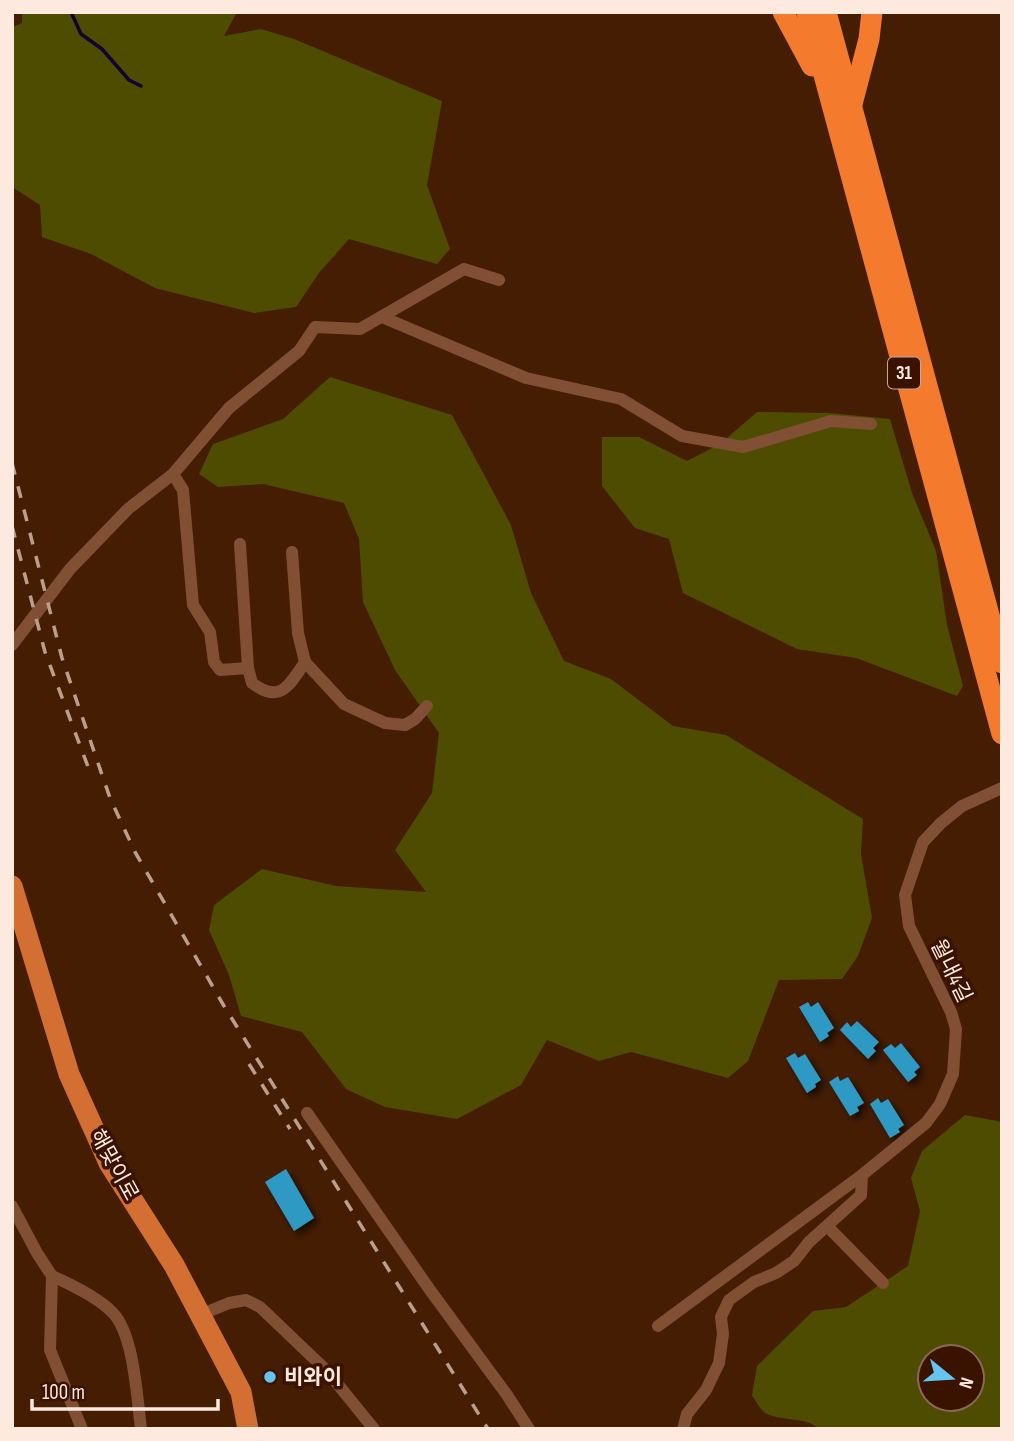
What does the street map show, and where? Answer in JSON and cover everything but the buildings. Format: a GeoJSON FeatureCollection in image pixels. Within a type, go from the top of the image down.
{"type":"FeatureCollection","features":[{"type":"Feature","properties":{"kind":"highway"},"geometry":{"type":"LineString","coordinates":[[783,12],[829,95]]}},
{"type":"Feature","properties":{"kind":"highway","name":"31"},"geometry":{"type":"LineString","coordinates":[[807,12],[1002,734]]}},
{"type":"Feature","properties":{"kind":"highway","name":"31"},"geometry":{"type":"LineString","coordinates":[[826,12],[1002,663]]}},
{"type":"Feature","properties":{"kind":"highway"},"geometry":{"type":"LineString","coordinates":[[851,106],[869,39],[872,12]]}},
{"type":"Feature","properties":{"kind":"main road","name":"해맞이로"},"geometry":{"type":"LineString","coordinates":[[12,886],[75,1087],[109,1163],[174,1265],[241,1392],[248,1429]]}},
{"type":"Feature","properties":{"kind":"street"},"geometry":{"type":"LineString","coordinates":[[13,643],[70,569],[128,509],[173,474],[229,408],[299,351],[315,327],[360,329],[464,269],[499,280]]}},
{"type":"Feature","properties":{"kind":"street"},"geometry":{"type":"LineString","coordinates":[[382,317],[526,378],[621,399],[682,436],[743,447],[831,421],[871,424]]}},
{"type":"Feature","properties":{"kind":"street"},"geometry":{"type":"LineString","coordinates":[[173,474],[183,490],[193,605],[210,632],[214,662],[220,670],[248,668]]}},
{"type":"Feature","properties":{"kind":"street"},"geometry":{"type":"LineString","coordinates":[[240,544],[248,668],[252,683],[266,692],[275,693],[282,690],[305,663]]}},
{"type":"Feature","properties":{"kind":"street"},"geometry":{"type":"LineString","coordinates":[[292,552],[298,633],[305,663],[344,704],[385,723],[405,725],[427,706]]}},
{"type":"Feature","properties":{"kind":"street","name":"월내4길"},"geometry":{"type":"LineString","coordinates":[[658,1326],[862,1175],[926,1123],[940,1104],[953,1074],[956,1029],[951,1012],[909,926],[905,895],[923,842],[962,806],[999,789]]}},
{"type":"Feature","properties":{"kind":"street"},"geometry":{"type":"LineString","coordinates":[[307,1113],[529,1429]]}},
{"type":"Feature","properties":{"kind":"street"},"geometry":{"type":"LineString","coordinates":[[682,1429],[687,1414],[706,1390],[719,1363],[723,1334],[722,1317],[729,1300],[754,1282],[776,1273],[794,1261],[809,1242],[861,1195],[862,1175]]}},
{"type":"Feature","properties":{"kind":"street"},"geometry":{"type":"LineString","coordinates":[[12,1206],[52,1276],[76,1287],[114,1313],[130,1348],[141,1429]]}},
{"type":"Feature","properties":{"kind":"street"},"geometry":{"type":"LineString","coordinates":[[828,1227],[883,1283]]}},
{"type":"Feature","properties":{"kind":"street"},"geometry":{"type":"LineString","coordinates":[[52,1276],[50,1350],[82,1429]]}},
{"type":"Feature","properties":{"kind":"street"},"geometry":{"type":"LineString","coordinates":[[201,1315],[229,1303],[246,1300],[260,1307],[327,1371],[373,1429]]}},
{"type":"Feature","properties":{"kind":"shaded area"},"geometry":{"type":"Polygon","coordinates":[[[22,12],[237,12],[224,36],[261,29],[294,39],[442,101],[427,185],[450,249],[437,264],[349,239],[319,273],[296,307],[254,313],[155,288],[91,254],[42,237],[40,205],[12,187],[12,27],[22,23],[22,12]]]}},
{"type":"Feature","properties":{"kind":"shaded area"},"geometry":{"type":"Polygon","coordinates":[[[330,377],[452,415],[511,525],[531,593],[564,661],[611,679],[673,726],[726,735],[863,819],[861,854],[872,918],[858,956],[842,979],[779,980],[748,1061],[728,1078],[631,1052],[599,1061],[547,1040],[521,1085],[457,1119],[385,1107],[346,1089],[302,1032],[241,1016],[229,975],[209,930],[214,905],[262,869],[336,886],[426,892],[395,850],[432,793],[439,733],[395,670],[363,602],[359,539],[344,503],[263,484],[218,487],[199,474],[213,444],[283,419],[330,377]]]}},
{"type":"Feature","properties":{"kind":"shaded area"},"geometry":{"type":"Polygon","coordinates":[[[757,412],[830,413],[890,419],[912,493],[936,551],[947,625],[963,686],[957,696],[856,658],[797,649],[683,593],[669,539],[635,528],[602,486],[602,437],[639,437],[687,461],[720,444],[757,412]]]}},
{"type":"Feature","properties":{"kind":"shaded area"},"geometry":{"type":"Polygon","coordinates":[[[965,1115],[1002,1122],[1002,1429],[819,1429],[807,1422],[765,1413],[752,1395],[757,1366],[813,1311],[846,1307],[908,1266],[920,1211],[911,1178],[922,1151],[965,1115]]]}},
{"type":"Feature","properties":{"kind":"waterway"},"geometry":{"type":"LineString","coordinates":[[71,12],[81,34],[102,49],[129,80],[141,86]]}},
{"type":"Feature","properties":{"kind":"railway"},"geometry":{"type":"LineString","coordinates":[[12,463],[62,658],[110,798],[135,852],[224,1006],[488,1429]]}},
{"type":"Feature","properties":{"kind":"railway"},"geometry":{"type":"LineString","coordinates":[[12,526],[45,652],[90,772]]}},
{"type":"Feature","properties":{"kind":"railway"},"geometry":{"type":"LineString","coordinates":[[249,1064],[290,1129]]}},
{"type":"Feature","properties":{"kind":"place","name":"비와이"},"geometry":{"type":"Point","coordinates":[270,1377]}}]}
